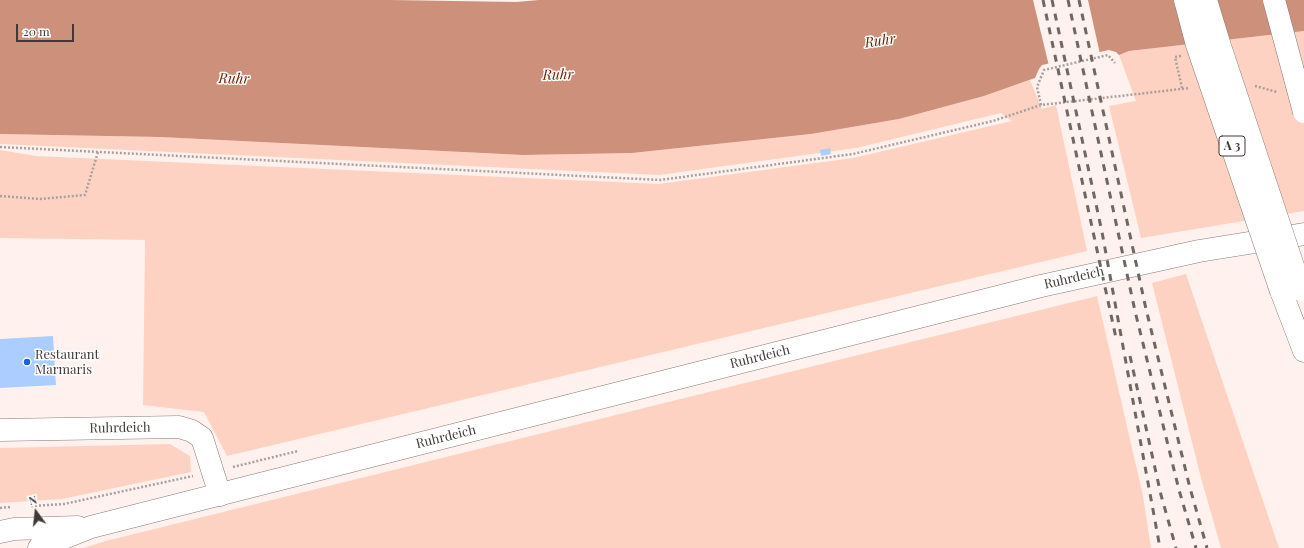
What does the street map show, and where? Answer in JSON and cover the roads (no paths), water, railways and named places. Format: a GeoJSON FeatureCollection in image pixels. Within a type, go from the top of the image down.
{"type":"FeatureCollection","features":[{"type":"Feature","properties":{"kind":"main road","name":"A 3"},"geometry":{"type":"LineString","coordinates":[[1185,0],[1197,45],[1295,293]]}},
{"type":"Feature","properties":{"kind":"main road","name":"A 3"},"geometry":{"type":"LineString","coordinates":[[1206,0],[1295,293],[1304,351]]}},
{"type":"Feature","properties":{"kind":"main road"},"geometry":{"type":"LineString","coordinates":[[1274,0],[1304,112]]}},
{"type":"Feature","properties":{"kind":"main road","name":"Ruhrdeich"},"geometry":{"type":"LineString","coordinates":[[39,548],[91,526],[1041,286],[1199,251],[1304,234]]}},
{"type":"Feature","properties":{"kind":"main road","name":"Ruhrdeich"},"geometry":{"type":"LineString","coordinates":[[0,430],[179,427],[192,431],[202,438],[220,494]]}},
{"type":"Feature","properties":{"kind":"main road","name":"Ruhrdeich"},"geometry":{"type":"LineString","coordinates":[[0,532],[14,529],[91,526]]}},
{"type":"Feature","properties":{"kind":"water","name":"Ruhr"},"geometry":{"type":"Polygon","coordinates":[[[0,0],[390,0],[516,2],[539,0],[1304,0],[1304,31],[1129,51],[1119,55],[1116,52],[1109,50],[1042,65],[1035,78],[984,96],[899,119],[811,134],[632,153],[523,155],[160,137],[0,134],[0,0]]]}},
{"type":"Feature","properties":{"kind":"railway"},"geometry":{"type":"LineString","coordinates":[[1043,0],[1116,338]]}},
{"type":"Feature","properties":{"kind":"railway"},"geometry":{"type":"LineString","coordinates":[[1052,0],[1102,232],[1160,548]]}},
{"type":"Feature","properties":{"kind":"railway"},"geometry":{"type":"LineString","coordinates":[[1068,0],[1135,311],[1179,490],[1196,548]]}},
{"type":"Feature","properties":{"kind":"railway"},"geometry":{"type":"LineString","coordinates":[[1079,0],[1146,309],[1190,488],[1207,548]]}},
{"type":"Feature","properties":{"kind":"railway"},"geometry":{"type":"LineString","coordinates":[[1130,356],[1161,495],[1176,548]]}},
{"type":"Feature","properties":{"kind":"place","name":"Restaurant Marmaris"},"geometry":{"type":"Point","coordinates":[27,362]}}]}
